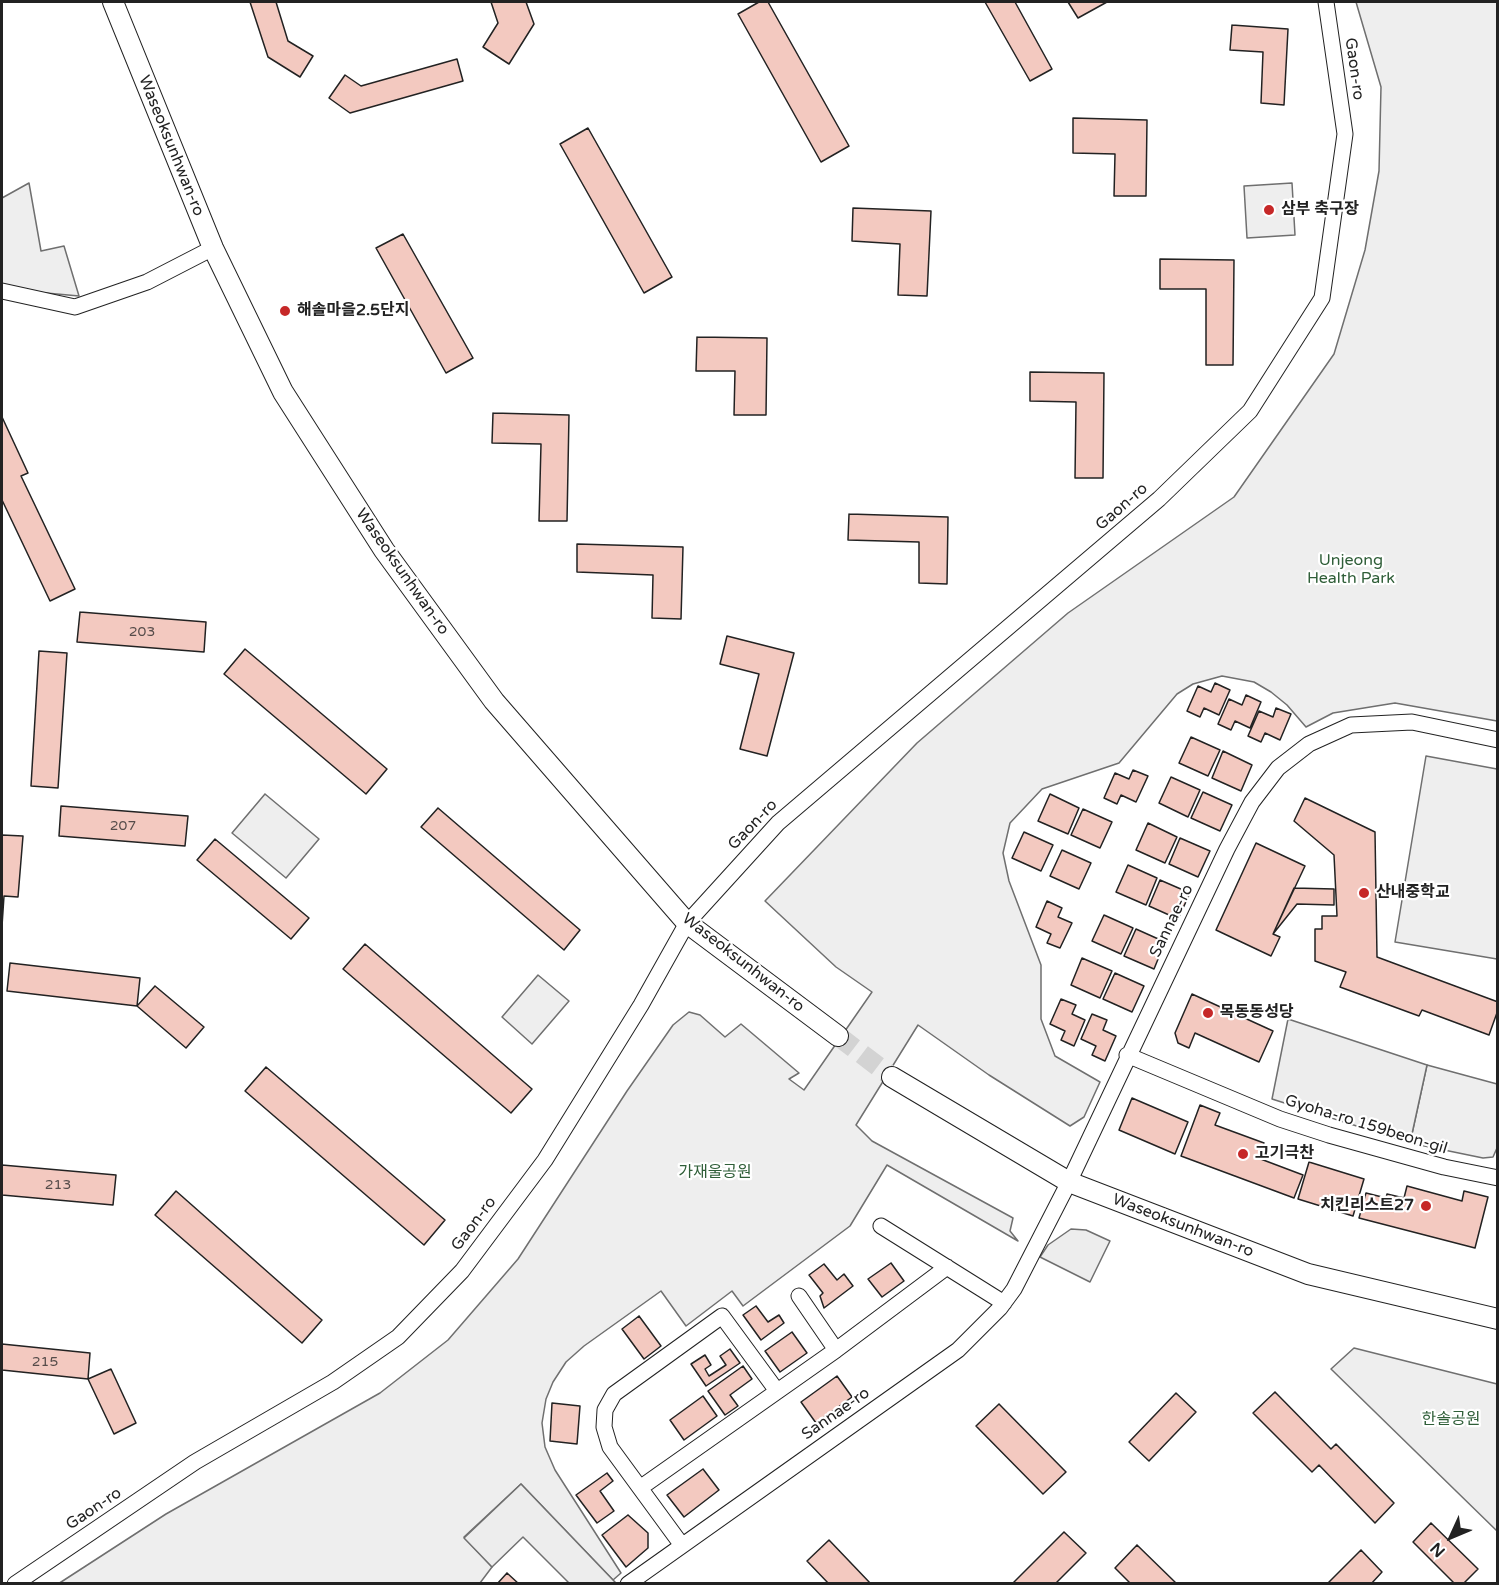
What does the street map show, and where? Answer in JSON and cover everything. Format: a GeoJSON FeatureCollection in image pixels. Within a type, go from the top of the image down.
{"type":"FeatureCollection","features":[{"type":"Feature","properties":{"kind":"street","name":"Waseoksunhwan-ro"},"geometry":{"type":"LineString","coordinates":[[113,2],[213,248],[283,392],[384,550],[494,701],[687,923],[838,1036]]}},
{"type":"Feature","properties":{"kind":"street","name":"Gaon-ro"},"geometry":{"type":"LineString","coordinates":[[15,1584],[195,1462],[333,1382],[398,1337],[462,1271],[545,1160],[641,1005],[687,923],[778,823],[1159,499],[1250,411],[1322,298],[1345,134],[1326,2]]}},
{"type":"Feature","properties":{"kind":"street"},"geometry":{"type":"LineString","coordinates":[[2,291],[75,307],[147,282],[213,248]]}},
{"type":"Feature","properties":{"kind":"street","name":"Sannae-ro"},"geometry":{"type":"LineString","coordinates":[[628,1584],[681,1544],[958,1350],[1004,1303],[1014,1289],[1069,1182],[1127,1055],[1227,849],[1252,802],[1278,768],[1309,744],[1351,725],[1412,722],[1497,740]]}},
{"type":"Feature","properties":{"kind":"street","name":"Gyoha-ro 159beon-gil"},"geometry":{"type":"LineString","coordinates":[[1127,1055],[1280,1119],[1319,1132],[1444,1167],[1497,1178]]}},
{"type":"Feature","properties":{"kind":"street","name":"Waseoksunhwan-ro"},"geometry":{"type":"LineString","coordinates":[[892,1077],[1069,1182],[1308,1274],[1497,1319]]}},
{"type":"Feature","properties":{"kind":"street"},"geometry":{"type":"LineString","coordinates":[[881,1226],[1004,1303]]}},
{"type":"Feature","properties":{"kind":"street"},"geometry":{"type":"LineString","coordinates":[[640,1488],[836,1350],[947,1267]]}},
{"type":"Feature","properties":{"kind":"street"},"geometry":{"type":"LineString","coordinates":[[799,1296],[836,1350]]}},
{"type":"Feature","properties":{"kind":"street"},"geometry":{"type":"LineString","coordinates":[[681,1544],[610,1447],[604,1427],[605,1410],[614,1394],[722,1316],[777,1391]]}},
{"type":"Feature","properties":{"kind":"green space"},"geometry":{"type":"Polygon","coordinates":[[[1356,2],[1497,2],[1497,721],[1395,703],[1333,713],[1306,727],[1287,705],[1271,692],[1254,682],[1222,676],[1193,684],[1177,694],[1119,763],[1042,789],[1010,823],[1003,853],[1009,881],[1041,965],[1041,1019],[1055,1056],[1100,1082],[1084,1117],[1070,1126],[989,1075],[918,1025],[856,1125],[872,1141],[1013,1218],[1010,1231],[1018,1241],[887,1165],[850,1226],[743,1306],[732,1291],[686,1326],[661,1291],[584,1346],[566,1362],[553,1382],[546,1399],[542,1423],[545,1447],[555,1470],[621,1573],[613,1580],[521,1484],[464,1537],[492,1567],[480,1583],[58,1584],[166,1514],[380,1393],[448,1340],[518,1259],[627,1091],[673,1025],[689,1012],[700,1015],[725,1037],[741,1024],[799,1073],[789,1079],[804,1090],[872,992],[836,967],[765,901],[917,743],[1068,613],[1234,497],[1334,354],[1365,250],[1379,171],[1381,87],[1356,2]]]}},
{"type":"Feature","properties":{"kind":"green space"},"geometry":{"type":"Polygon","coordinates":[[[29,183],[41,251],[64,246],[79,296],[2,289],[2,198],[29,183]]]}},
{"type":"Feature","properties":{"kind":"green space","name":"삼부 축구장"},"geometry":{"type":"Polygon","coordinates":[[[1292,183],[1295,235],[1247,238],[1244,186],[1292,183]]]}},
{"type":"Feature","properties":{"kind":"green space"},"geometry":{"type":"Polygon","coordinates":[[[1426,756],[1497,769],[1497,959],[1395,942],[1426,756]]]}},
{"type":"Feature","properties":{"kind":"green space"},"geometry":{"type":"Polygon","coordinates":[[[265,794],[319,839],[286,878],[232,833],[265,794]]]}},
{"type":"Feature","properties":{"kind":"green space"},"geometry":{"type":"Polygon","coordinates":[[[538,975],[569,1001],[532,1044],[502,1017],[538,975]]]}},
{"type":"Feature","properties":{"kind":"green space"},"geometry":{"type":"Polygon","coordinates":[[[1427,1065],[1497,1084],[1497,1148],[1493,1157],[1483,1158],[1410,1143],[1427,1065]]]}},
{"type":"Feature","properties":{"kind":"green space","name":"한솔공원"},"geometry":{"type":"Polygon","coordinates":[[[1354,1348],[1497,1384],[1497,1531],[1331,1369],[1354,1348]]]}},
{"type":"Feature","properties":{"kind":"shaded area"},"geometry":{"type":"Polygon","coordinates":[[[1288,1019],[1427,1065],[1410,1143],[1272,1099],[1288,1019]]]}},
{"type":"Feature","properties":{"kind":"shaded area"},"geometry":{"type":"Polygon","coordinates":[[[1071,1229],[1086,1230],[1110,1241],[1090,1282],[1040,1257],[1048,1245],[1071,1229]]]}},
{"type":"Feature","properties":{"kind":"shaded area"},"geometry":{"type":"Polygon","coordinates":[[[521,1484],[616,1583],[569,1583],[523,1537],[492,1567],[464,1538],[521,1484]]]}},
{"type":"Feature","properties":{"kind":"building"},"geometry":{"type":"Polygon","coordinates":[[[250,2],[276,2],[288,41],[313,56],[300,77],[268,57],[250,2]]]}},
{"type":"Feature","properties":{"kind":"building"},"geometry":{"type":"Polygon","coordinates":[[[491,2],[526,2],[534,24],[509,64],[483,47],[498,23],[491,2]]]}},
{"type":"Feature","properties":{"kind":"building"},"geometry":{"type":"Polygon","coordinates":[[[759,2],[768,2],[849,146],[821,162],[738,14],[759,2]]]}},
{"type":"Feature","properties":{"kind":"building"},"geometry":{"type":"Polygon","coordinates":[[[985,2],[1015,2],[1052,69],[1030,81],[985,2]]]}},
{"type":"Feature","properties":{"kind":"building"},"geometry":{"type":"Polygon","coordinates":[[[1068,2],[1107,2],[1078,18],[1068,2]]]}},
{"type":"Feature","properties":{"kind":"building"},"geometry":{"type":"Polygon","coordinates":[[[1232,25],[1288,29],[1284,105],[1261,103],[1263,52],[1230,50],[1232,25]]]}},
{"type":"Feature","properties":{"kind":"building"},"geometry":{"type":"Polygon","coordinates":[[[457,59],[463,81],[350,113],[329,98],[345,75],[361,86],[457,59]]]}},
{"type":"Feature","properties":{"kind":"building"},"geometry":{"type":"Polygon","coordinates":[[[1073,118],[1147,120],[1146,196],[1114,196],[1115,154],[1073,153],[1073,118]]]}},
{"type":"Feature","properties":{"kind":"building"},"geometry":{"type":"Polygon","coordinates":[[[588,128],[672,277],[644,293],[560,144],[588,128]]]}},
{"type":"Feature","properties":{"kind":"building"},"geometry":{"type":"Polygon","coordinates":[[[853,208],[931,211],[927,296],[898,295],[900,244],[852,241],[853,208]]]}},
{"type":"Feature","properties":{"kind":"building"},"geometry":{"type":"Polygon","coordinates":[[[403,234],[473,358],[446,373],[376,248],[403,234]]]}},
{"type":"Feature","properties":{"kind":"building"},"geometry":{"type":"Polygon","coordinates":[[[1160,259],[1234,260],[1233,365],[1206,365],[1206,289],[1160,289],[1160,259]]]}},
{"type":"Feature","properties":{"kind":"building"},"geometry":{"type":"Polygon","coordinates":[[[697,337],[767,338],[766,415],[734,415],[735,371],[696,371],[697,337]]]}},
{"type":"Feature","properties":{"kind":"building"},"geometry":{"type":"Polygon","coordinates":[[[1030,372],[1104,373],[1103,478],[1075,478],[1076,402],[1030,401],[1030,372]]]}},
{"type":"Feature","properties":{"kind":"building"},"geometry":{"type":"Polygon","coordinates":[[[493,413],[569,415],[567,521],[539,521],[541,444],[492,443],[493,413]]]}},
{"type":"Feature","properties":{"kind":"building"},"geometry":{"type":"Polygon","coordinates":[[[2,417],[28,473],[21,476],[75,589],[50,601],[2,500],[2,417]]]}},
{"type":"Feature","properties":{"kind":"building"},"geometry":{"type":"Polygon","coordinates":[[[849,514],[948,517],[947,584],[919,583],[919,542],[848,540],[849,514]]]}},
{"type":"Feature","properties":{"kind":"building"},"geometry":{"type":"Polygon","coordinates":[[[577,544],[683,547],[681,619],[652,618],[653,575],[577,572],[577,544]]]}},
{"type":"Feature","properties":{"kind":"building"},"geometry":{"type":"Polygon","coordinates":[[[80,612],[206,622],[204,652],[77,642],[80,612]]]}},
{"type":"Feature","properties":{"kind":"building"},"geometry":{"type":"Polygon","coordinates":[[[727,636],[794,653],[767,756],[740,749],[759,674],[720,664],[727,636]]]}},
{"type":"Feature","properties":{"kind":"building"},"geometry":{"type":"Polygon","coordinates":[[[245,649],[387,769],[366,794],[224,674],[245,649]]]}},
{"type":"Feature","properties":{"kind":"building"},"geometry":{"type":"Polygon","coordinates":[[[39,651],[67,653],[58,788],[31,786],[39,651]]]}},
{"type":"Feature","properties":{"kind":"building"},"geometry":{"type":"Polygon","coordinates":[[[1215,683],[1230,690],[1219,715],[1204,708],[1200,717],[1187,711],[1198,686],[1211,692],[1215,683]]]}},
{"type":"Feature","properties":{"kind":"building"},"geometry":{"type":"Polygon","coordinates":[[[1246,695],[1261,702],[1250,728],[1235,721],[1231,730],[1218,724],[1229,699],[1242,705],[1246,695]]]}},
{"type":"Feature","properties":{"kind":"building"},"geometry":{"type":"Polygon","coordinates":[[[1276,708],[1291,714],[1280,740],[1265,733],[1261,742],[1248,736],[1259,711],[1273,717],[1276,708]]]}},
{"type":"Feature","properties":{"kind":"building"},"geometry":{"type":"Polygon","coordinates":[[[1191,737],[1220,750],[1208,776],[1179,763],[1191,737]]]}},
{"type":"Feature","properties":{"kind":"building"},"geometry":{"type":"Polygon","coordinates":[[[1223,751],[1252,765],[1241,791],[1212,778],[1223,751]]]}},
{"type":"Feature","properties":{"kind":"building"},"geometry":{"type":"Polygon","coordinates":[[[1133,770],[1148,776],[1136,802],[1121,795],[1117,804],[1104,798],[1115,773],[1129,779],[1133,770]]]}},
{"type":"Feature","properties":{"kind":"building"},"geometry":{"type":"Polygon","coordinates":[[[1171,777],[1200,790],[1188,817],[1159,803],[1171,777]]]}},
{"type":"Feature","properties":{"kind":"building"},"geometry":{"type":"Polygon","coordinates":[[[1203,792],[1232,805],[1220,831],[1191,818],[1203,792]]]}},
{"type":"Feature","properties":{"kind":"building"},"geometry":{"type":"Polygon","coordinates":[[[1050,794],[1079,808],[1068,834],[1038,821],[1050,794]]]}},
{"type":"Feature","properties":{"kind":"building"},"geometry":{"type":"Polygon","coordinates":[[[1305,798],[1375,832],[1377,957],[1498,1002],[1498,1010],[1489,1035],[1422,1010],[1419,1016],[1340,987],[1346,972],[1315,961],[1315,929],[1322,929],[1322,916],[1337,916],[1334,855],[1294,821],[1305,798]]]}},
{"type":"Feature","properties":{"kind":"building"},"geometry":{"type":"Polygon","coordinates":[[[61,806],[188,816],[185,846],[59,836],[61,806]]]}},
{"type":"Feature","properties":{"kind":"building"},"geometry":{"type":"Polygon","coordinates":[[[438,808],[580,930],[564,950],[421,827],[438,808]]]}},
{"type":"Feature","properties":{"kind":"building"},"geometry":{"type":"Polygon","coordinates":[[[1083,809],[1112,822],[1100,848],[1071,835],[1083,809]]]}},
{"type":"Feature","properties":{"kind":"building"},"geometry":{"type":"Polygon","coordinates":[[[1148,823],[1177,837],[1165,863],[1136,850],[1148,823]]]}},
{"type":"Feature","properties":{"kind":"building"},"geometry":{"type":"Polygon","coordinates":[[[1024,832],[1053,845],[1041,871],[1012,858],[1024,832]]]}},
{"type":"Feature","properties":{"kind":"building"},"geometry":{"type":"Polygon","coordinates":[[[2,835],[23,836],[18,897],[4,896],[2,926],[2,835]]]}},
{"type":"Feature","properties":{"kind":"building"},"geometry":{"type":"Polygon","coordinates":[[[1180,838],[1210,851],[1198,877],[1169,864],[1180,838]]]}},
{"type":"Feature","properties":{"kind":"building"},"geometry":{"type":"Polygon","coordinates":[[[215,839],[309,918],[291,939],[197,860],[215,839]]]}},
{"type":"Feature","properties":{"kind":"building"},"geometry":{"type":"Polygon","coordinates":[[[1256,843],[1305,866],[1273,934],[1280,937],[1271,956],[1216,930],[1256,843]]]}},
{"type":"Feature","properties":{"kind":"building"},"geometry":{"type":"Polygon","coordinates":[[[1062,850],[1091,863],[1079,889],[1050,876],[1062,850]]]}},
{"type":"Feature","properties":{"kind":"building"},"geometry":{"type":"Polygon","coordinates":[[[1128,865],[1157,878],[1146,905],[1116,892],[1128,865]]]}},
{"type":"Feature","properties":{"kind":"building"},"geometry":{"type":"Polygon","coordinates":[[[1160,880],[1190,893],[1178,919],[1149,906],[1160,880]]]}},
{"type":"Feature","properties":{"kind":"building"},"geometry":{"type":"Polygon","coordinates":[[[1294,888],[1334,889],[1334,905],[1297,904],[1273,934],[1294,888]]]}},
{"type":"Feature","properties":{"kind":"building"},"geometry":{"type":"Polygon","coordinates":[[[1047,901],[1062,908],[1058,917],[1072,923],[1060,948],[1047,943],[1051,934],[1036,927],[1047,901]]]}},
{"type":"Feature","properties":{"kind":"building"},"geometry":{"type":"Polygon","coordinates":[[[1104,915],[1133,928],[1121,954],[1092,941],[1104,915]]]}},
{"type":"Feature","properties":{"kind":"building"},"geometry":{"type":"Polygon","coordinates":[[[1136,929],[1165,942],[1154,969],[1124,956],[1136,929]]]}},
{"type":"Feature","properties":{"kind":"building"},"geometry":{"type":"Polygon","coordinates":[[[365,944],[532,1089],[511,1113],[343,969],[365,944]]]}},
{"type":"Feature","properties":{"kind":"building"},"geometry":{"type":"Polygon","coordinates":[[[1082,958],[1112,971],[1100,998],[1071,985],[1082,958]]]}},
{"type":"Feature","properties":{"kind":"building"},"geometry":{"type":"Polygon","coordinates":[[[10,963],[140,978],[137,1006],[7,991],[10,963]]]}},
{"type":"Feature","properties":{"kind":"building"},"geometry":{"type":"Polygon","coordinates":[[[1115,973],[1144,986],[1132,1012],[1103,999],[1115,973]]]}},
{"type":"Feature","properties":{"kind":"building"},"geometry":{"type":"Polygon","coordinates":[[[155,986],[204,1027],[186,1048],[137,1006],[155,986]]]}},
{"type":"Feature","properties":{"kind":"building","name":"목동동성당"},"geometry":{"type":"Polygon","coordinates":[[[1192,994],[1273,1031],[1259,1062],[1195,1033],[1189,1048],[1178,1043],[1175,1033],[1192,994]]]}},
{"type":"Feature","properties":{"kind":"building"},"geometry":{"type":"Polygon","coordinates":[[[1061,999],[1076,1005],[1072,1014],[1085,1020],[1074,1046],[1061,1040],[1065,1031],[1050,1024],[1061,999]]]}},
{"type":"Feature","properties":{"kind":"building"},"geometry":{"type":"Polygon","coordinates":[[[1092,1014],[1107,1020],[1103,1030],[1116,1036],[1105,1061],[1092,1055],[1096,1046],[1081,1039],[1092,1014]]]}},
{"type":"Feature","properties":{"kind":"building"},"geometry":{"type":"Polygon","coordinates":[[[266,1067],[445,1220],[424,1245],[245,1091],[266,1067]]]}},
{"type":"Feature","properties":{"kind":"building"},"geometry":{"type":"Polygon","coordinates":[[[1132,1098],[1188,1122],[1175,1154],[1119,1130],[1132,1098]]]}},
{"type":"Feature","properties":{"kind":"building"},"geometry":{"type":"Polygon","coordinates":[[[1200,1105],[1220,1113],[1215,1125],[1264,1143],[1258,1158],[1303,1175],[1294,1198],[1181,1156],[1200,1105]]]}},
{"type":"Feature","properties":{"kind":"building"},"geometry":{"type":"Polygon","coordinates":[[[1309,1162],[1364,1179],[1353,1216],[1298,1199],[1309,1162]]]}},
{"type":"Feature","properties":{"kind":"building"},"geometry":{"type":"Polygon","coordinates":[[[2,1165],[116,1175],[113,1205],[2,1195],[2,1165]]]}},
{"type":"Feature","properties":{"kind":"building"},"geometry":{"type":"Polygon","coordinates":[[[1407,1186],[1462,1201],[1464,1191],[1488,1197],[1475,1248],[1359,1218],[1366,1193],[1386,1198],[1387,1194],[1404,1198],[1407,1186]]]}},
{"type":"Feature","properties":{"kind":"building"},"geometry":{"type":"Polygon","coordinates":[[[176,1191],[322,1320],[302,1343],[155,1215],[176,1191]]]}},
{"type":"Feature","properties":{"kind":"building"},"geometry":{"type":"Polygon","coordinates":[[[891,1263],[904,1281],[882,1297],[868,1279],[891,1263]]]}},
{"type":"Feature","properties":{"kind":"building"},"geometry":{"type":"Polygon","coordinates":[[[824,1264],[837,1280],[844,1274],[853,1286],[824,1308],[820,1296],[823,1293],[809,1275],[824,1264]]]}},
{"type":"Feature","properties":{"kind":"building"},"geometry":{"type":"Polygon","coordinates":[[[756,1306],[768,1322],[779,1315],[784,1323],[761,1340],[743,1315],[756,1306]]]}},
{"type":"Feature","properties":{"kind":"building"},"geometry":{"type":"Polygon","coordinates":[[[639,1316],[661,1346],[644,1359],[622,1329],[639,1316]]]}},
{"type":"Feature","properties":{"kind":"building"},"geometry":{"type":"Polygon","coordinates":[[[792,1332],[807,1353],[780,1372],[765,1351],[792,1332]]]}},
{"type":"Feature","properties":{"kind":"building"},"geometry":{"type":"Polygon","coordinates":[[[2,1344],[90,1353],[88,1379],[2,1370],[2,1344]]]}},
{"type":"Feature","properties":{"kind":"building"},"geometry":{"type":"Polygon","coordinates":[[[730,1349],[740,1363],[706,1386],[691,1364],[705,1355],[711,1365],[705,1369],[709,1376],[726,1365],[720,1356],[730,1349]]]}},
{"type":"Feature","properties":{"kind":"building"},"geometry":{"type":"Polygon","coordinates":[[[743,1366],[752,1379],[730,1395],[738,1406],[725,1415],[708,1391],[743,1366]]]}},
{"type":"Feature","properties":{"kind":"building"},"geometry":{"type":"Polygon","coordinates":[[[111,1369],[136,1423],[114,1434],[88,1379],[111,1369]]]}},
{"type":"Feature","properties":{"kind":"building"},"geometry":{"type":"Polygon","coordinates":[[[837,1376],[852,1397],[816,1423],[801,1402],[837,1376]]]}},
{"type":"Feature","properties":{"kind":"building"},"geometry":{"type":"Polygon","coordinates":[[[1275,1392],[1331,1449],[1336,1444],[1394,1503],[1375,1523],[1319,1465],[1312,1472],[1253,1413],[1275,1392]]]}},
{"type":"Feature","properties":{"kind":"building"},"geometry":{"type":"Polygon","coordinates":[[[1176,1393],[1196,1412],[1149,1461],[1129,1442],[1176,1393]]]}},
{"type":"Feature","properties":{"kind":"building"},"geometry":{"type":"Polygon","coordinates":[[[703,1396],[717,1416],[684,1440],[670,1420],[703,1396]]]}},
{"type":"Feature","properties":{"kind":"building"},"geometry":{"type":"Polygon","coordinates":[[[552,1403],[580,1406],[577,1444],[550,1441],[552,1403]]]}},
{"type":"Feature","properties":{"kind":"building"},"geometry":{"type":"Polygon","coordinates":[[[999,1404],[1066,1472],[1043,1494],[976,1426],[999,1404]]]}},
{"type":"Feature","properties":{"kind":"building"},"geometry":{"type":"Polygon","coordinates":[[[703,1469],[719,1490],[684,1517],[667,1495],[703,1469]]]}},
{"type":"Feature","properties":{"kind":"building"},"geometry":{"type":"Polygon","coordinates":[[[607,1473],[613,1481],[600,1491],[614,1511],[597,1523],[576,1495],[607,1473]]]}},
{"type":"Feature","properties":{"kind":"building"},"geometry":{"type":"Polygon","coordinates":[[[628,1515],[648,1533],[648,1548],[626,1567],[602,1535],[628,1515]]]}},
{"type":"Feature","properties":{"kind":"building"},"geometry":{"type":"Polygon","coordinates":[[[1431,1523],[1478,1569],[1463,1584],[1455,1584],[1413,1542],[1431,1523]]]}},
{"type":"Feature","properties":{"kind":"building"},"geometry":{"type":"Polygon","coordinates":[[[1064,1532],[1086,1553],[1055,1584],[1012,1584],[1064,1532]]]}},
{"type":"Feature","properties":{"kind":"building"},"geometry":{"type":"Polygon","coordinates":[[[829,1540],[871,1584],[829,1584],[807,1561],[829,1540]]]}},
{"type":"Feature","properties":{"kind":"building"},"geometry":{"type":"Polygon","coordinates":[[[1137,1545],[1177,1584],[1131,1584],[1115,1568],[1137,1545]]]}},
{"type":"Feature","properties":{"kind":"building"},"geometry":{"type":"Polygon","coordinates":[[[1361,1550],[1382,1572],[1371,1584],[1327,1584],[1361,1550]]]}},
{"type":"Feature","properties":{"kind":"building"},"geometry":{"type":"Polygon","coordinates":[[[507,1573],[519,1584],[497,1584],[507,1573]]]}},
{"type":"Feature","properties":{"kind":"tunnel"},"geometry":{"type":"LineString","coordinates":[[838,1036],[892,1077]]}},
{"type":"Feature","properties":{"kind":"place","name":"삼부 축구장"},"geometry":{"type":"Point","coordinates":[1269,210]}},
{"type":"Feature","properties":{"kind":"place","name":"해솔마을2.5단지"},"geometry":{"type":"Point","coordinates":[285,311]}},
{"type":"Feature","properties":{"kind":"place","name":"산내중학교"},"geometry":{"type":"Point","coordinates":[1364,893]}},
{"type":"Feature","properties":{"kind":"place","name":"목동동성당"},"geometry":{"type":"Point","coordinates":[1208,1013]}},
{"type":"Feature","properties":{"kind":"place","name":"고기극찬"},"geometry":{"type":"Point","coordinates":[1243,1154]}},
{"type":"Feature","properties":{"kind":"place","name":"치킨리스트27"},"geometry":{"type":"Point","coordinates":[1426,1206]}},
{"type":"Feature","properties":{"kind":"park label","name":"Unjeong Health Park"},"geometry":{"type":"Point","coordinates":[1351,570]}},
{"type":"Feature","properties":{"kind":"park label","name":"가재울공원"},"geometry":{"type":"Point","coordinates":[715,1173]}}]}
